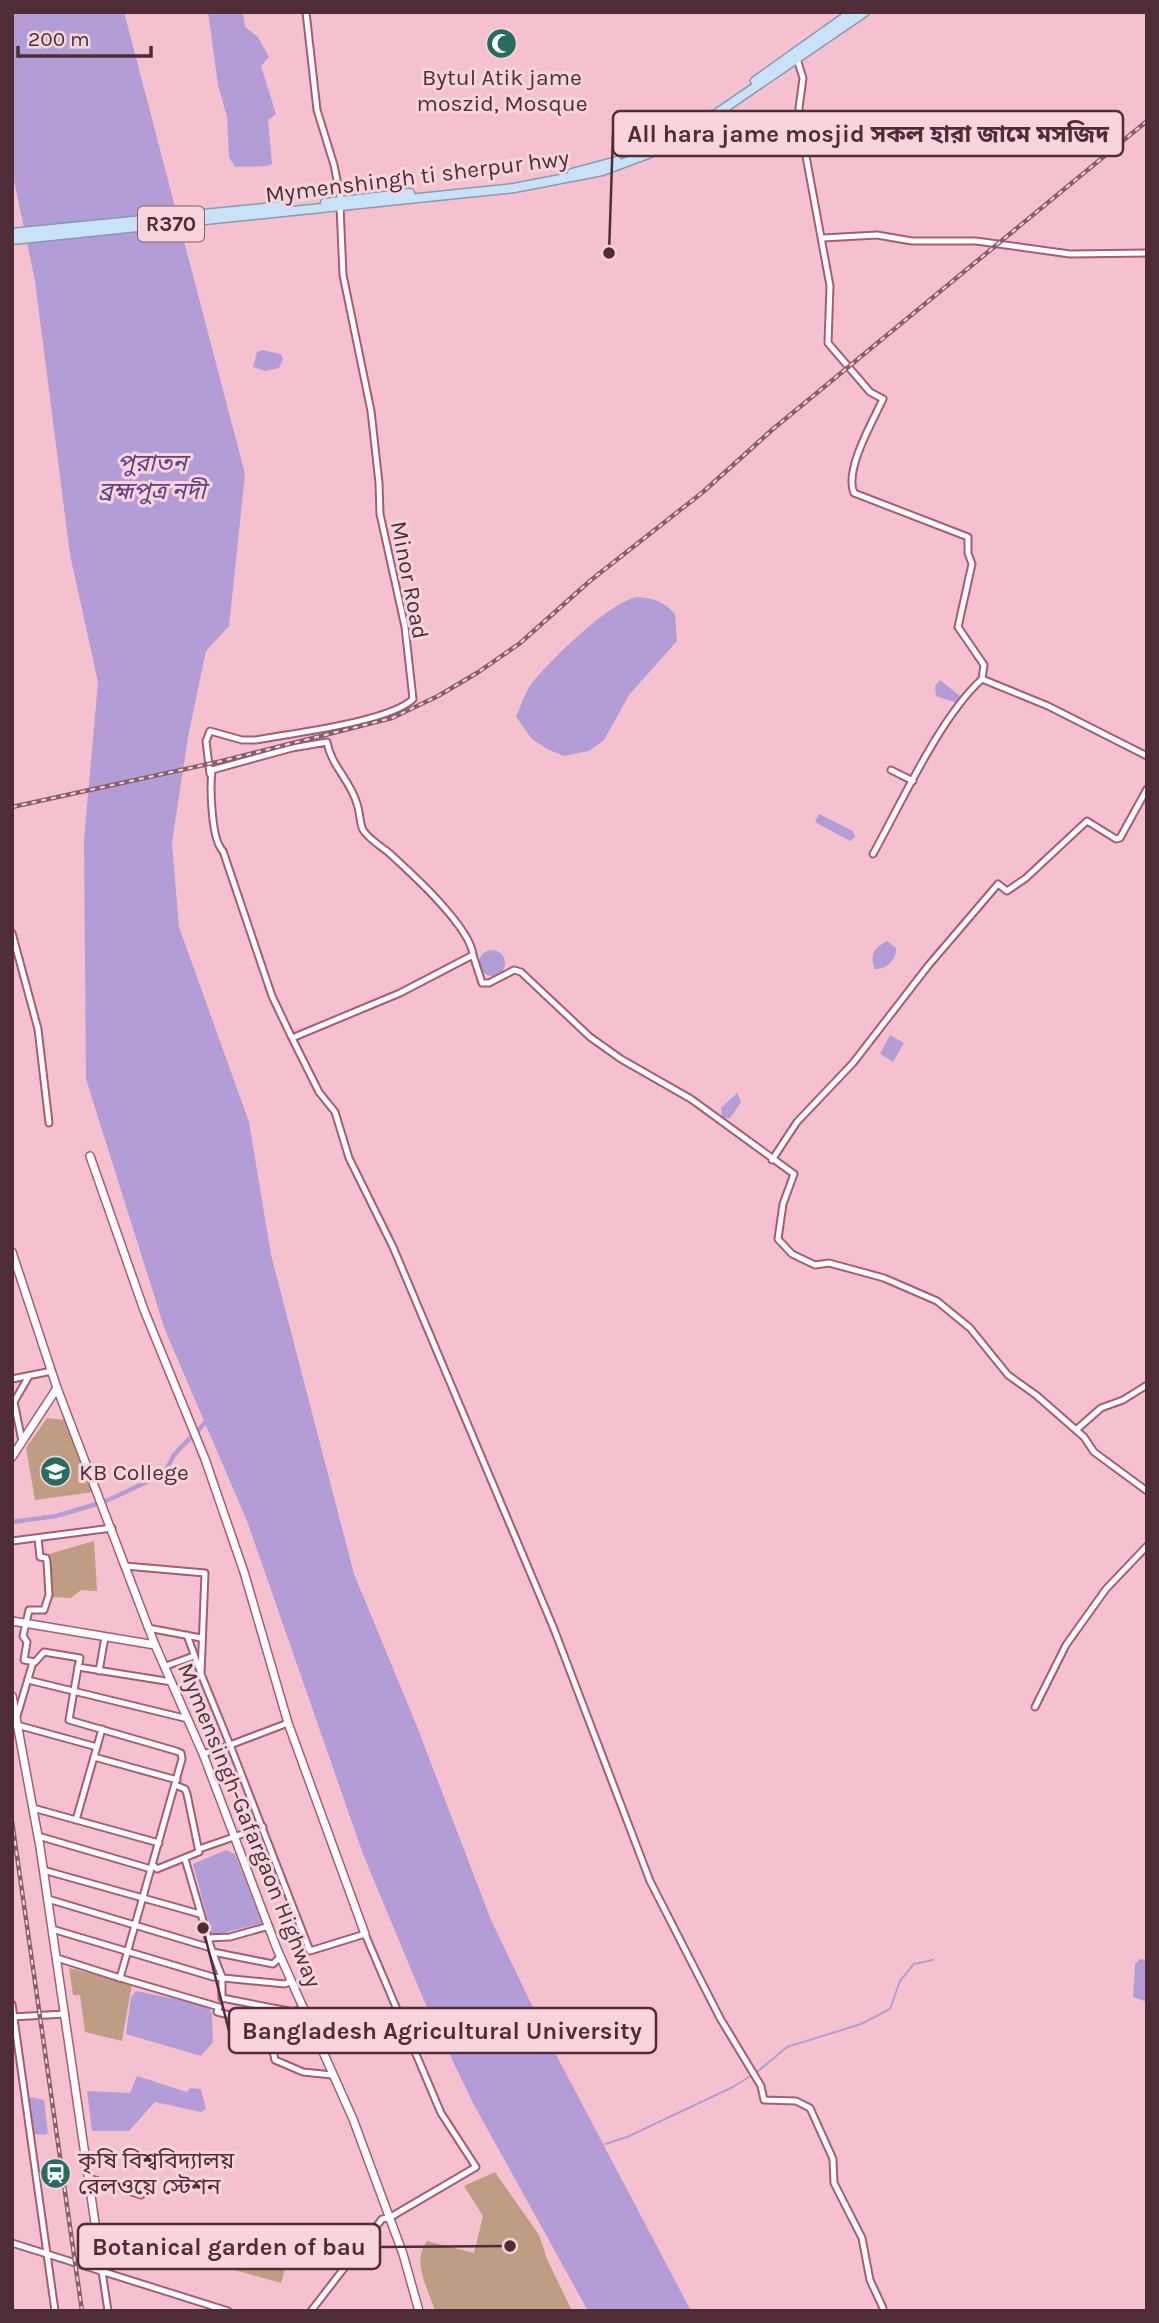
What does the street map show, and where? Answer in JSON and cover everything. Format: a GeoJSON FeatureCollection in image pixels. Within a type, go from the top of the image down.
{"type":"FeatureCollection","features":[{"type":"Feature","properties":{"kind":"main road","name":"Mymenshingh ti sherpur hwy"},"geometry":{"type":"LineString","coordinates":[[341,203],[514,188],[602,172],[685,135],[865,12]]}},
{"type":"Feature","properties":{"kind":"main road","name":"Mymenshingh ti sherpur hwy"},"geometry":{"type":"LineString","coordinates":[[12,240],[558,177],[615,162],[652,146],[702,117],[848,13]]}},
{"type":"Feature","properties":{"kind":"main road","name":"Mymenshingh ti sherpur hwy"},"geometry":{"type":"LineString","coordinates":[[12,233],[329,205]]}},
{"type":"Feature","properties":{"kind":"street"},"geometry":{"type":"LineString","coordinates":[[306,12],[317,110],[334,165],[341,203]]}},
{"type":"Feature","properties":{"kind":"street"},"geometry":{"type":"LineString","coordinates":[[797,59],[803,78],[799,108],[803,140],[830,286],[828,343],[870,392],[883,399],[857,458],[851,487],[854,493],[874,502],[968,537],[968,553],[972,564],[958,627],[984,666],[982,679],[968,691],[913,781],[873,854]]}},
{"type":"Feature","properties":{"kind":"street","name":"Minor Road"},"geometry":{"type":"LineString","coordinates":[[211,782],[206,741],[210,731],[256,740],[370,718],[407,705],[414,699],[405,627],[380,514],[371,411],[343,275],[341,203]]}},
{"type":"Feature","properties":{"kind":"street"},"geometry":{"type":"LineString","coordinates":[[823,238],[877,235],[912,241],[976,241],[1070,254],[1147,253]]}},
{"type":"Feature","properties":{"kind":"street"},"geometry":{"type":"LineString","coordinates":[[982,679],[1048,706],[1147,756]]}},
{"type":"Feature","properties":{"kind":"street"},"geometry":{"type":"LineString","coordinates":[[883,2308],[870,2280],[862,2238],[834,2183],[833,2159],[810,2108],[796,2101],[768,2103],[720,2018],[650,1881],[554,1629],[393,1247],[349,1158],[335,1112],[319,1092],[272,996],[223,851],[218,847],[212,770],[327,742],[330,758],[357,801],[362,829],[448,912],[470,943],[484,984],[510,971],[522,972],[590,1037],[632,1066],[691,1099],[794,1174],[787,1190],[780,1222],[778,1239],[783,1246],[815,1265],[829,1263],[884,1278],[937,1301],[970,1328],[1008,1375],[1076,1430],[1094,1452],[1147,1492]]}},
{"type":"Feature","properties":{"kind":"street"},"geometry":{"type":"LineString","coordinates":[[891,770],[913,781]]}},
{"type":"Feature","properties":{"kind":"street"},"geometry":{"type":"LineString","coordinates":[[772,1160],[797,1122],[853,1063],[928,966],[998,884],[1007,891],[1027,878],[1087,821],[1116,839],[1120,838],[1147,789]]}},
{"type":"Feature","properties":{"kind":"street"},"geometry":{"type":"LineString","coordinates":[[12,933],[38,1029],[49,1123]]}},
{"type":"Feature","properties":{"kind":"street"},"geometry":{"type":"LineString","coordinates":[[292,1038],[400,993],[473,955]]}},
{"type":"Feature","properties":{"kind":"street"},"geometry":{"type":"LineString","coordinates":[[90,1156],[144,1310],[205,1459],[244,1572],[288,1723],[365,1934],[441,2113],[476,2167],[389,2218],[382,2218],[311,2311]]}},
{"type":"Feature","properties":{"kind":"street"},"geometry":{"type":"LineString","coordinates":[[12,1252],[57,1388],[155,1645]]}},
{"type":"Feature","properties":{"kind":"street"},"geometry":{"type":"LineString","coordinates":[[12,1379],[52,1371]]}},
{"type":"Feature","properties":{"kind":"street"},"geometry":{"type":"LineString","coordinates":[[22,1444],[14,1402],[29,1376]]}},
{"type":"Feature","properties":{"kind":"street"},"geometry":{"type":"LineString","coordinates":[[1076,1430],[1101,1408],[1123,1400],[1147,1385]]}},
{"type":"Feature","properties":{"kind":"street"},"geometry":{"type":"LineString","coordinates":[[12,1457],[57,1388]]}},
{"type":"Feature","properties":{"kind":"street"},"geometry":{"type":"LineString","coordinates":[[12,1541],[112,1528]]}},
{"type":"Feature","properties":{"kind":"street"},"geometry":{"type":"LineString","coordinates":[[33,1662],[24,1660],[29,1610],[44,1610],[49,1595],[47,1562],[45,1557],[40,1557],[38,1538]]}},
{"type":"Feature","properties":{"kind":"street"},"geometry":{"type":"LineString","coordinates":[[1035,1707],[1066,1645],[1106,1589],[1147,1546]]}},
{"type":"Feature","properties":{"kind":"street"},"geometry":{"type":"LineString","coordinates":[[125,1566],[205,1573],[201,1674]]}},
{"type":"Feature","properties":{"kind":"street","name":"Mymensingh-Gafargaon Highway"},"geometry":{"type":"LineString","coordinates":[[12,1621],[155,1645],[203,1754],[302,2008],[353,2119],[419,2311]]}},
{"type":"Feature","properties":{"kind":"street"},"geometry":{"type":"LineString","coordinates":[[148,1628],[201,1638]]}},
{"type":"Feature","properties":{"kind":"street"},"geometry":{"type":"LineString","coordinates":[[187,1635],[310,1951],[365,1934]]}},
{"type":"Feature","properties":{"kind":"street"},"geometry":{"type":"LineString","coordinates":[[99,1671],[105,1637]]}},
{"type":"Feature","properties":{"kind":"street"},"geometry":{"type":"LineString","coordinates":[[17,1722],[33,1662],[44,1652],[80,1658],[69,1720],[181,1753],[176,1783],[120,1978]]}},
{"type":"Feature","properties":{"kind":"street"},"geometry":{"type":"LineString","coordinates":[[166,1666],[194,1656]]}},
{"type":"Feature","properties":{"kind":"street"},"geometry":{"type":"LineString","coordinates":[[78,1667],[172,1682]]}},
{"type":"Feature","properties":{"kind":"street"},"geometry":{"type":"LineString","coordinates":[[28,1680],[188,1719]]}},
{"type":"Feature","properties":{"kind":"street"},"geometry":{"type":"LineString","coordinates":[[12,1696],[44,1870],[108,2311]]}},
{"type":"Feature","properties":{"kind":"street"},"geometry":{"type":"LineString","coordinates":[[17,1722],[97,1747]]}},
{"type":"Feature","properties":{"kind":"street"},"geometry":{"type":"LineString","coordinates":[[203,1754],[288,1723]]}},
{"type":"Feature","properties":{"kind":"street"},"geometry":{"type":"LineString","coordinates":[[76,1820],[102,1730]]}},
{"type":"Feature","properties":{"kind":"street"},"geometry":{"type":"LineString","coordinates":[[38,1836],[157,1869],[198,1853],[185,1789],[176,1783],[94,1757]]}},
{"type":"Feature","properties":{"kind":"street"},"geometry":{"type":"LineString","coordinates":[[33,1808],[159,1843]]}},
{"type":"Feature","properties":{"kind":"street"},"geometry":{"type":"LineString","coordinates":[[199,1849],[262,1827]]}},
{"type":"Feature","properties":{"kind":"street"},"geometry":{"type":"LineString","coordinates":[[185,1859],[200,1914],[222,1977],[222,1998],[217,2012],[267,2024],[275,2060],[303,2072],[332,2075]]}},
{"type":"Feature","properties":{"kind":"street"},"geometry":{"type":"LineString","coordinates":[[44,1870],[200,1914]]}},
{"type":"Feature","properties":{"kind":"street"},"geometry":{"type":"LineString","coordinates":[[48,1899],[212,1950],[273,1964],[281,1956]]}},
{"type":"Feature","properties":{"kind":"street"},"geometry":{"type":"LineString","coordinates":[[208,1938],[230,1937],[269,1926]]}},
{"type":"Feature","properties":{"kind":"street"},"geometry":{"type":"LineString","coordinates":[[52,1929],[127,1953],[222,1977],[285,1984],[291,1981]]}},
{"type":"Feature","properties":{"kind":"street"},"geometry":{"type":"LineString","coordinates":[[57,1958],[219,2007]]}},
{"type":"Feature","properties":{"kind":"street"},"geometry":{"type":"LineString","coordinates":[[222,1998],[294,2012],[302,2008]]}},
{"type":"Feature","properties":{"kind":"street"},"geometry":{"type":"LineString","coordinates":[[12,2004],[55,2311]]}},
{"type":"Feature","properties":{"kind":"street"},"geometry":{"type":"LineString","coordinates":[[13,2017],[65,2014]]}},
{"type":"Feature","properties":{"kind":"street"},"geometry":{"type":"LineString","coordinates":[[89,2178],[141,2195]]}},
{"type":"Feature","properties":{"kind":"street"},"geometry":{"type":"LineString","coordinates":[[12,2243],[228,2311]]}},
{"type":"Feature","properties":{"kind":"shaded area"},"geometry":{"type":"Polygon","coordinates":[[[47,1418],[66,1420],[94,1492],[35,1500],[26,1448],[47,1418]]]}},
{"type":"Feature","properties":{"kind":"shaded area"},"geometry":{"type":"Polygon","coordinates":[[[94,1541],[97,1591],[81,1590],[71,1598],[52,1597],[49,1554],[94,1541]]]}},
{"type":"Feature","properties":{"kind":"shaded area"},"geometry":{"type":"Polygon","coordinates":[[[69,1968],[132,1984],[122,2041],[85,2032],[80,1995],[73,1995],[69,1968]]]}},
{"type":"Feature","properties":{"kind":"shaded area"},"geometry":{"type":"Polygon","coordinates":[[[495,2172],[539,2235],[547,2259],[572,2311],[435,2311],[422,2275],[422,2249],[427,2241],[474,2253],[483,2216],[464,2186],[495,2172]]]}},
{"type":"Feature","properties":{"kind":"shaded area"},"geometry":{"type":"Polygon","coordinates":[[[242,2231],[292,2245],[281,2283],[231,2269],[242,2231]]]}},
{"type":"Feature","properties":{"kind":"water","name":"পুরাতন ব্রহ্মপুত্র নদী"},"geometry":{"type":"Polygon","coordinates":[[[12,12],[124,12],[245,474],[229,626],[206,651],[188,737],[172,843],[179,927],[249,1122],[271,1255],[354,1574],[416,1724],[491,1920],[551,2045],[691,2311],[588,2311],[473,2103],[425,2003],[363,1854],[247,1521],[165,1330],[86,1079],[84,840],[98,682],[70,555],[35,281],[12,171],[12,12]]]}},
{"type":"Feature","properties":{"kind":"water"},"geometry":{"type":"Polygon","coordinates":[[[208,12],[243,12],[245,27],[258,37],[269,57],[261,66],[276,114],[268,120],[272,164],[235,167],[229,157],[227,117],[218,85],[208,12]]]}},
{"type":"Feature","properties":{"kind":"water"},"geometry":{"type":"Polygon","coordinates":[[[262,350],[281,354],[283,359],[279,368],[265,371],[253,367],[257,352],[262,350]]]}},
{"type":"Feature","properties":{"kind":"water"},"geometry":{"type":"Polygon","coordinates":[[[636,597],[657,601],[675,614],[677,641],[629,695],[604,740],[589,751],[564,756],[547,749],[532,739],[516,717],[525,695],[541,672],[595,621],[636,597]]]}},
{"type":"Feature","properties":{"kind":"water"},"geometry":{"type":"Polygon","coordinates":[[[940,680],[961,697],[959,704],[936,696],[935,686],[940,680]]]}},
{"type":"Feature","properties":{"kind":"water"},"geometry":{"type":"Polygon","coordinates":[[[819,814],[853,831],[855,837],[850,841],[815,822],[819,814]]]}},
{"type":"Feature","properties":{"kind":"water"},"geometry":{"type":"Polygon","coordinates":[[[887,941],[896,948],[895,956],[887,966],[875,969],[874,952],[887,941]]]}},
{"type":"Feature","properties":{"kind":"water"},"geometry":{"type":"Polygon","coordinates":[[[492,950],[501,954],[505,963],[501,972],[492,976],[483,972],[479,963],[483,954],[492,950]]]}},
{"type":"Feature","properties":{"kind":"water"},"geometry":{"type":"Polygon","coordinates":[[[890,1035],[904,1043],[893,1062],[880,1054],[890,1035]]]}},
{"type":"Feature","properties":{"kind":"water"},"geometry":{"type":"Polygon","coordinates":[[[737,1093],[741,1102],[730,1118],[722,1118],[721,1108],[737,1093]]]}},
{"type":"Feature","properties":{"kind":"water"},"geometry":{"type":"Polygon","coordinates":[[[226,1850],[235,1854],[262,1923],[212,1936],[193,1864],[226,1850]]]}},
{"type":"Feature","properties":{"kind":"water"},"geometry":{"type":"Polygon","coordinates":[[[1140,1959],[1147,1960],[1147,2002],[1133,1997],[1135,1964],[1140,1959]]]}},
{"type":"Feature","properties":{"kind":"water"},"geometry":{"type":"Polygon","coordinates":[[[136,1991],[208,2006],[212,2014],[213,2042],[201,2056],[126,2034],[131,1997],[136,1991]]]}},
{"type":"Feature","properties":{"kind":"water"},"geometry":{"type":"Polygon","coordinates":[[[137,2076],[187,2092],[190,2088],[201,2089],[206,2109],[201,2112],[155,2102],[129,2131],[92,2131],[87,2091],[130,2093],[137,2076]]]}},
{"type":"Feature","properties":{"kind":"water"},"geometry":{"type":"Polygon","coordinates":[[[31,2097],[44,2100],[48,2133],[45,2135],[33,2134],[29,2100],[31,2097]]]}},
{"type":"Feature","properties":{"kind":"waterway"},"geometry":{"type":"LineString","coordinates":[[197,1432],[208,1419]]}},
{"type":"Feature","properties":{"kind":"waterway"},"geometry":{"type":"LineString","coordinates":[[106,1501],[164,1474],[174,1455],[191,1437]]}},
{"type":"Feature","properties":{"kind":"waterway"},"geometry":{"type":"LineString","coordinates":[[12,1522],[56,1516],[100,1503]]}},
{"type":"Feature","properties":{"kind":"waterway"},"geometry":{"type":"LineString","coordinates":[[757,2072],[787,2047],[861,2024],[890,2009],[900,1981],[914,1964],[933,1960]]}},
{"type":"Feature","properties":{"kind":"waterway"},"geometry":{"type":"LineString","coordinates":[[605,2144],[627,2137],[733,2087],[752,2075]]}},
{"type":"Feature","properties":{"kind":"railway"},"geometry":{"type":"LineString","coordinates":[[12,807],[222,761],[392,718],[477,673],[519,644],[591,580],[703,492],[773,429],[1147,121]]}},
{"type":"Feature","properties":{"kind":"railway"},"geometry":{"type":"LineString","coordinates":[[12,1821],[82,2311]]}},
{"type":"Feature","properties":{"kind":"place","name":"Bytul Atik jame moszid, Mosque"},"geometry":{"type":"Point","coordinates":[502,43]}},
{"type":"Feature","properties":{"kind":"place","name":"All hara jame mosjid সকল হারা জামে মসজিদ"},"geometry":{"type":"Point","coordinates":[609,253]}},
{"type":"Feature","properties":{"kind":"place","name":"KB College"},"geometry":{"type":"Point","coordinates":[56,1472]}},
{"type":"Feature","properties":{"kind":"place","name":"Bangladesh Agricultural University"},"geometry":{"type":"Point","coordinates":[203,1928]}},
{"type":"Feature","properties":{"kind":"place","name":"কৃষি বিশ্ববিদ্যালয় রেলওয়ে স্টেশন"},"geometry":{"type":"Point","coordinates":[55,2173]}},
{"type":"Feature","properties":{"kind":"place","name":"Botanical garden of bau"},"geometry":{"type":"Point","coordinates":[510,2246]}}]}
